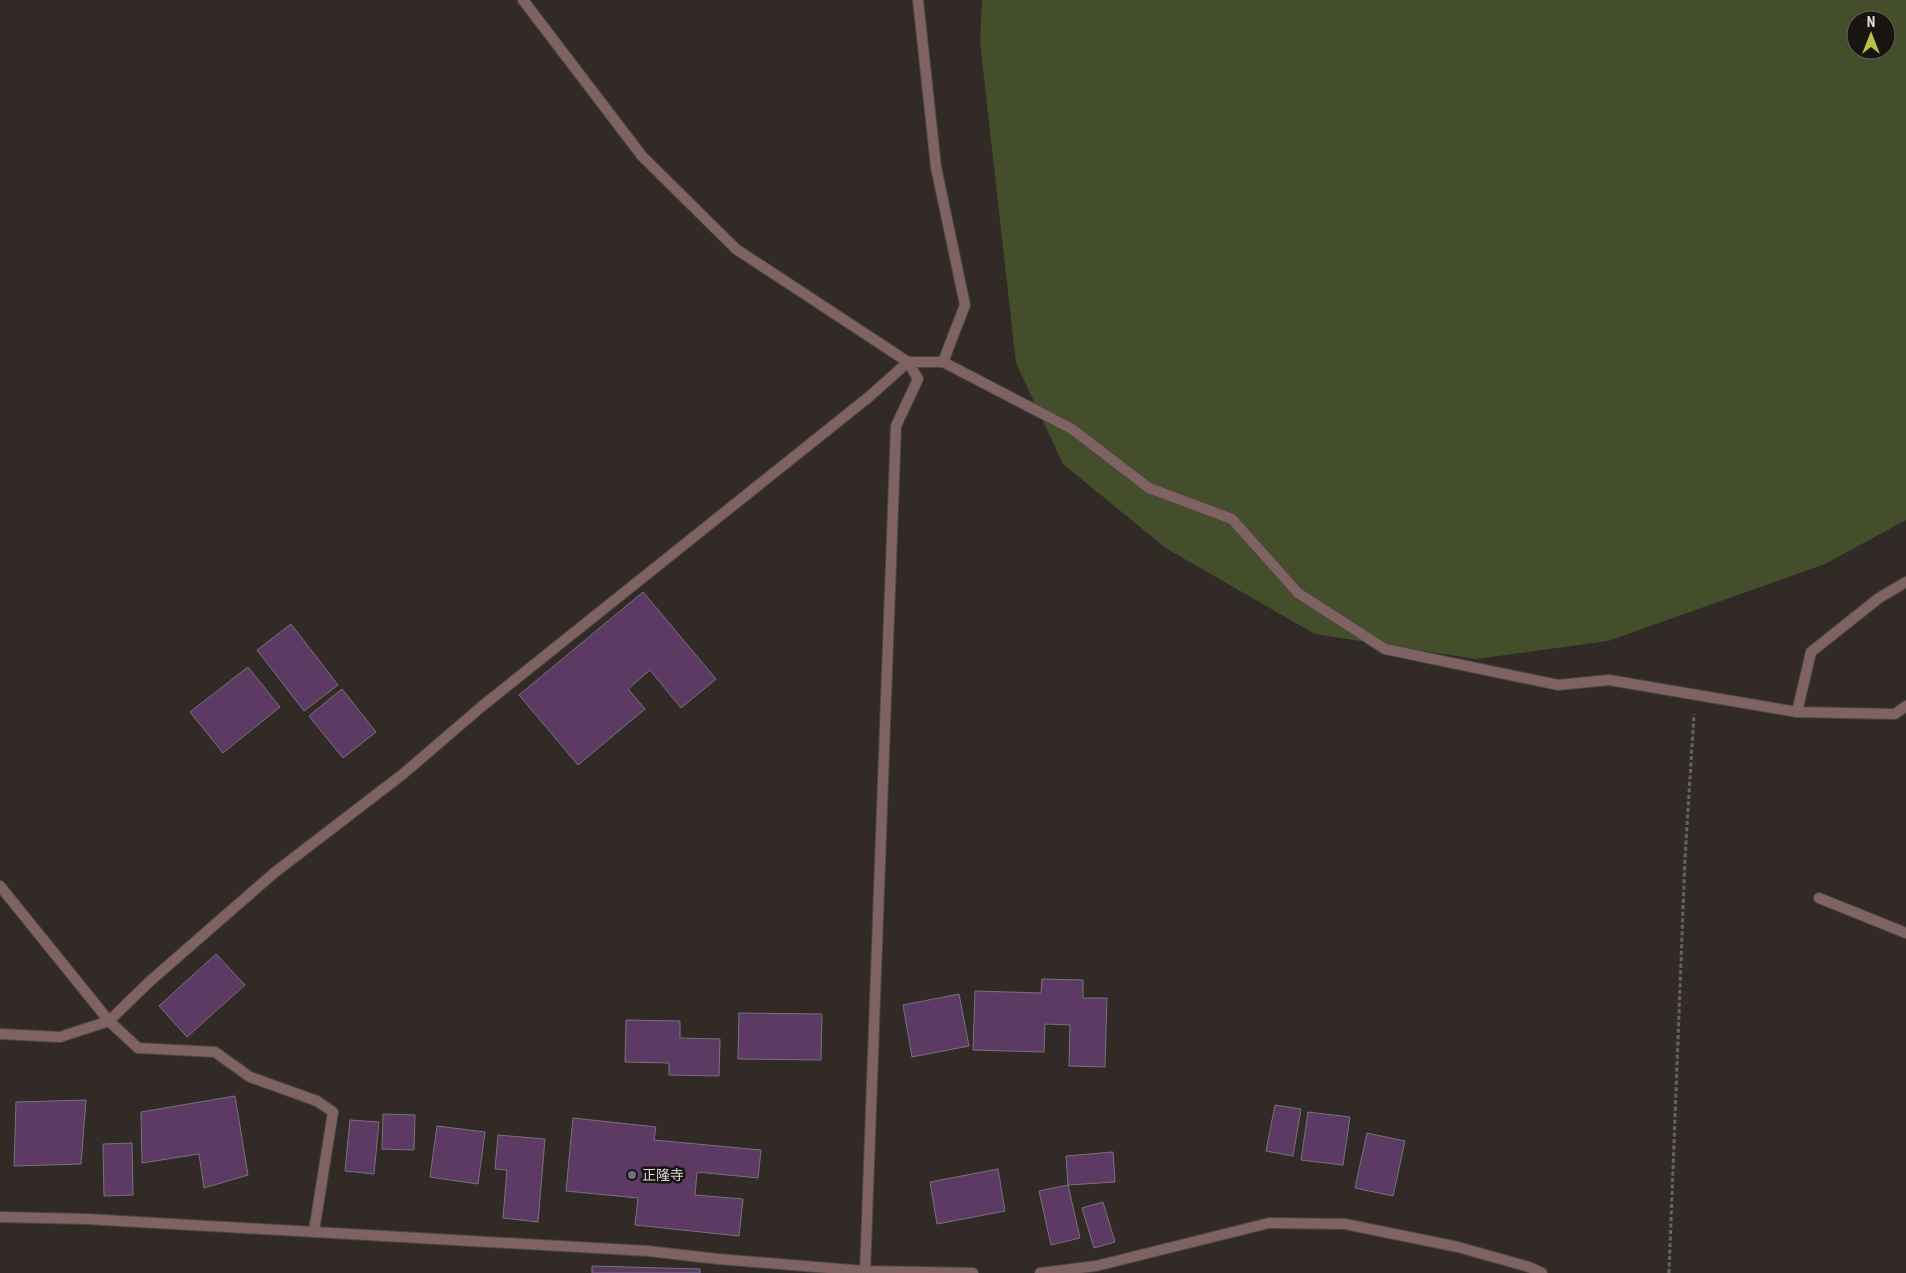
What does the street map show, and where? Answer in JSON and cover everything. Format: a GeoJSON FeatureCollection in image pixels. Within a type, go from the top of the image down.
{"type":"FeatureCollection","features":[{"type":"Feature","properties":{"kind":"street"},"geometry":{"type":"LineString","coordinates":[[524,0],[642,156],[736,249],[908,362],[918,379],[896,426],[865,1272]]}},
{"type":"Feature","properties":{"kind":"street"},"geometry":{"type":"LineString","coordinates":[[918,0],[936,167],[965,305],[943,362]]}},
{"type":"Feature","properties":{"kind":"street"},"geometry":{"type":"LineString","coordinates":[[0,1034],[60,1037],[109,1021],[149,982],[274,873],[403,774],[481,707],[870,396],[908,362],[943,362],[1072,429],[1148,488],[1232,520],[1298,593],[1385,649],[1558,685],[1609,680],[1797,712],[1895,714],[1906,706]]}},
{"type":"Feature","properties":{"kind":"street"},"geometry":{"type":"LineString","coordinates":[[1797,712],[1811,652],[1879,598],[1906,582]]}},
{"type":"Feature","properties":{"kind":"street"},"geometry":{"type":"LineString","coordinates":[[0,886],[109,1021],[138,1048],[215,1052],[250,1077],[317,1101],[333,1112],[314,1231]]}},
{"type":"Feature","properties":{"kind":"street"},"geometry":{"type":"LineString","coordinates":[[1819,898],[1906,933]]}},
{"type":"Feature","properties":{"kind":"street"},"geometry":{"type":"LineString","coordinates":[[0,1217],[86,1219],[648,1251],[865,1272],[973,1273]]}},
{"type":"Feature","properties":{"kind":"street"},"geometry":{"type":"LineString","coordinates":[[1040,1273],[1096,1266],[1226,1233],[1269,1223],[1278,1223],[1345,1224],[1458,1247],[1529,1267],[1542,1273]]}},
{"type":"Feature","properties":{"kind":"path"},"geometry":{"type":"LineString","coordinates":[[1669,1273],[1682,911],[1694,724],[1694,695]]}},
{"type":"Feature","properties":{"kind":"green space"},"geometry":{"type":"Polygon","coordinates":[[[982,0],[1906,0],[1906,520],[1825,564],[1608,641],[1476,659],[1315,634],[1167,549],[1063,464],[1016,363],[980,42],[982,0]]]}},
{"type":"Feature","properties":{"kind":"building"},"geometry":{"type":"Polygon","coordinates":[[[643,592],[716,679],[681,708],[650,670],[628,689],[645,709],[578,765],[519,695],[643,592]]]}},
{"type":"Feature","properties":{"kind":"building"},"geometry":{"type":"Polygon","coordinates":[[[291,624],[338,685],[304,711],[257,650],[291,624]]]}},
{"type":"Feature","properties":{"kind":"building"},"geometry":{"type":"Polygon","coordinates":[[[248,667],[280,707],[223,753],[190,712],[248,667]]]}},
{"type":"Feature","properties":{"kind":"building"},"geometry":{"type":"Polygon","coordinates":[[[342,689],[376,732],[343,758],[309,716],[342,689]]]}},
{"type":"Feature","properties":{"kind":"building"},"geometry":{"type":"Polygon","coordinates":[[[216,954],[245,985],[187,1037],[159,1006],[216,954]]]}},
{"type":"Feature","properties":{"kind":"building"},"geometry":{"type":"Polygon","coordinates":[[[1042,979],[1083,980],[1083,998],[1107,998],[1105,1067],[1069,1066],[1070,1025],[1045,1024],[1044,1052],[973,1050],[975,991],[1041,993],[1042,979]]]}},
{"type":"Feature","properties":{"kind":"building"},"geometry":{"type":"Polygon","coordinates":[[[959,994],[969,1046],[912,1057],[903,1005],[959,994]]]}},
{"type":"Feature","properties":{"kind":"building"},"geometry":{"type":"Polygon","coordinates":[[[739,1013],[822,1014],[821,1060],[738,1059],[739,1013]]]}},
{"type":"Feature","properties":{"kind":"building"},"geometry":{"type":"Polygon","coordinates":[[[626,1020],[680,1021],[680,1038],[720,1039],[719,1076],[669,1075],[669,1063],[625,1062],[626,1020]]]}},
{"type":"Feature","properties":{"kind":"building"},"geometry":{"type":"Polygon","coordinates":[[[235,1096],[248,1175],[204,1188],[199,1154],[142,1163],[141,1112],[235,1096]]]}},
{"type":"Feature","properties":{"kind":"building"},"geometry":{"type":"Polygon","coordinates":[[[86,1100],[81,1164],[14,1166],[16,1102],[86,1100]]]}},
{"type":"Feature","properties":{"kind":"building"},"geometry":{"type":"Polygon","coordinates":[[[1275,1105],[1301,1109],[1293,1156],[1266,1151],[1275,1105]]]}},
{"type":"Feature","properties":{"kind":"building"},"geometry":{"type":"Polygon","coordinates":[[[1308,1112],[1350,1117],[1343,1165],[1301,1160],[1308,1112]]]}},
{"type":"Feature","properties":{"kind":"building"},"geometry":{"type":"Polygon","coordinates":[[[383,1114],[415,1115],[414,1150],[382,1149],[383,1114]]]}},
{"type":"Feature","properties":{"kind":"building","name":"正隆寺"},"geometry":{"type":"Polygon","coordinates":[[[573,1118],[656,1127],[654,1140],[761,1150],[758,1178],[697,1172],[695,1195],[743,1199],[739,1236],[635,1225],[638,1198],[566,1191],[573,1118]]]}},
{"type":"Feature","properties":{"kind":"building"},"geometry":{"type":"Polygon","coordinates":[[[350,1120],[379,1122],[374,1174],[345,1171],[350,1120]]]}},
{"type":"Feature","properties":{"kind":"building"},"geometry":{"type":"Polygon","coordinates":[[[437,1126],[485,1132],[478,1184],[430,1177],[437,1126]]]}},
{"type":"Feature","properties":{"kind":"building"},"geometry":{"type":"Polygon","coordinates":[[[1367,1133],[1405,1141],[1393,1196],[1355,1188],[1367,1133]]]}},
{"type":"Feature","properties":{"kind":"building"},"geometry":{"type":"Polygon","coordinates":[[[498,1135],[545,1139],[538,1222],[503,1218],[507,1170],[495,1169],[498,1135]]]}},
{"type":"Feature","properties":{"kind":"building"},"geometry":{"type":"Polygon","coordinates":[[[132,1143],[133,1195],[104,1196],[103,1144],[132,1143]]]}},
{"type":"Feature","properties":{"kind":"building"},"geometry":{"type":"Polygon","coordinates":[[[1113,1152],[1115,1182],[1068,1185],[1066,1156],[1113,1152]]]}},
{"type":"Feature","properties":{"kind":"building"},"geometry":{"type":"Polygon","coordinates":[[[998,1169],[1005,1211],[937,1224],[930,1182],[998,1169]]]}},
{"type":"Feature","properties":{"kind":"building"},"geometry":{"type":"Polygon","coordinates":[[[1068,1185],[1080,1238],[1051,1245],[1039,1191],[1068,1185]]]}},
{"type":"Feature","properties":{"kind":"building"},"geometry":{"type":"Polygon","coordinates":[[[1103,1202],[1115,1242],[1094,1248],[1082,1208],[1103,1202]]]}},
{"type":"Feature","properties":{"kind":"building"},"geometry":{"type":"Polygon","coordinates":[[[592,1266],[700,1269],[700,1273],[592,1273],[592,1266]]]}},
{"type":"Feature","properties":{"kind":"place","name":"正隆寺"},"geometry":{"type":"Point","coordinates":[632,1175]}}]}
